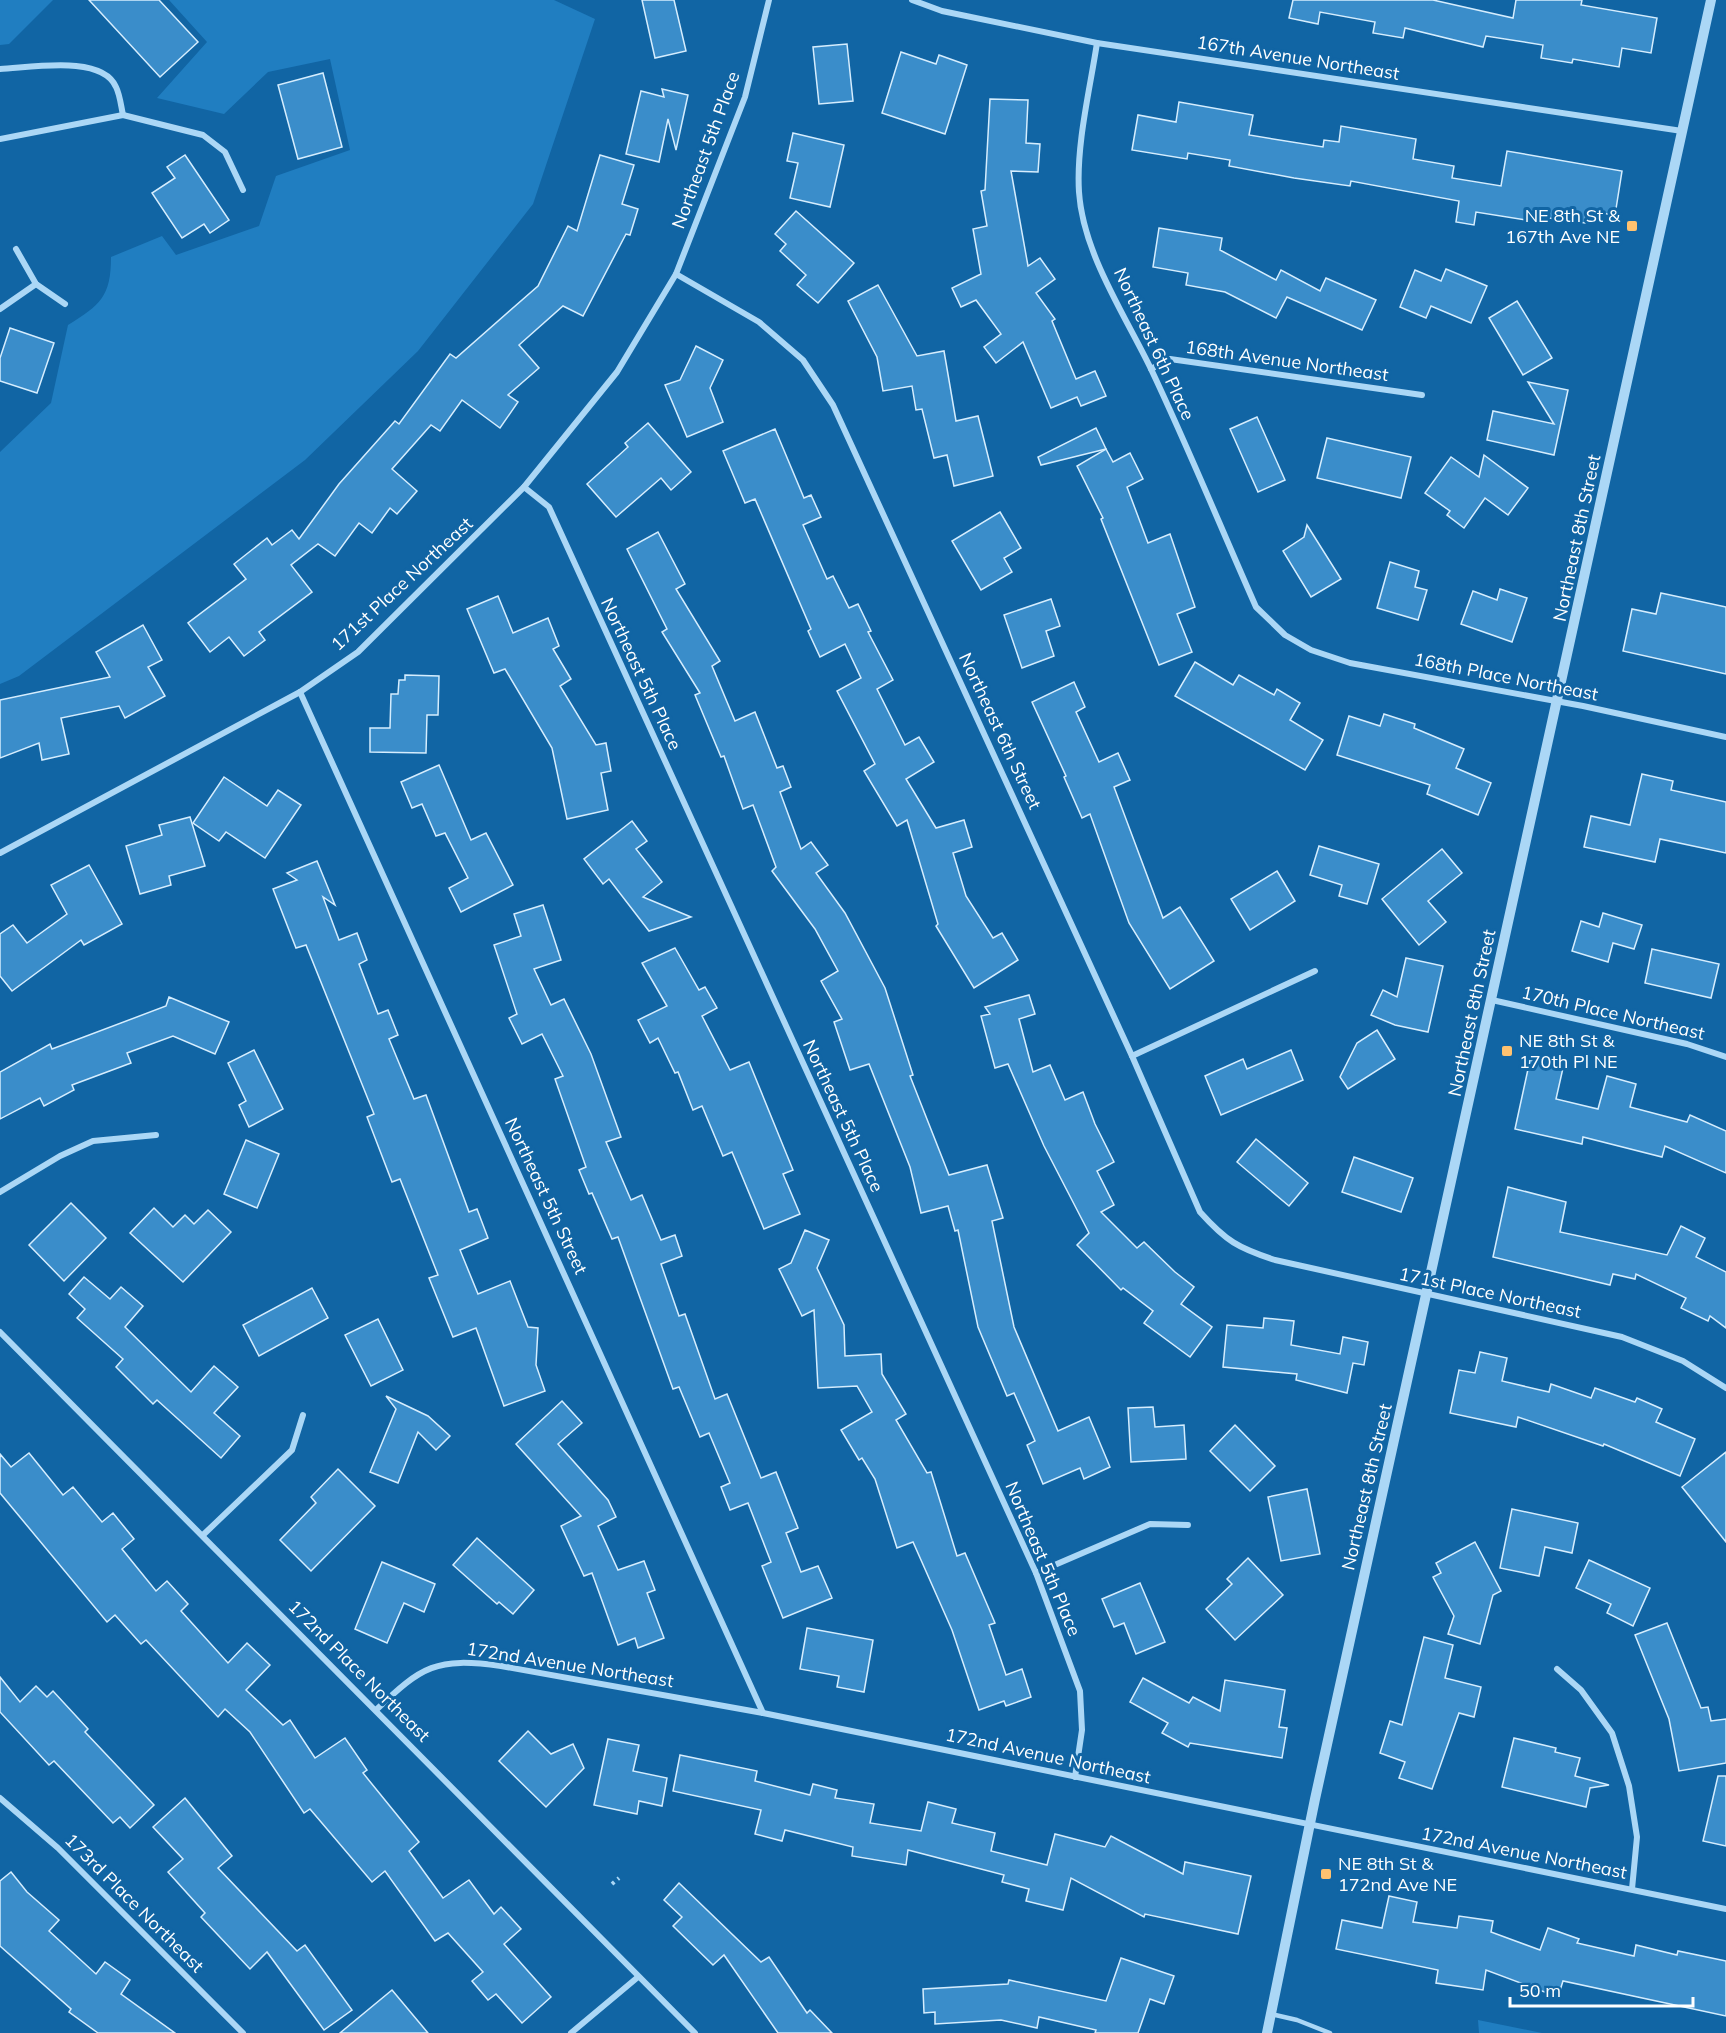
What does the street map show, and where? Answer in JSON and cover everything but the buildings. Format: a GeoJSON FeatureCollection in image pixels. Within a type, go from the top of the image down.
{"type":"FeatureCollection","features":[{"type":"Feature","properties":{"kind":"street","name":"Northeast 5th Place"},"geometry":{"type":"LineString","coordinates":[[676,274],[745,97],[769,0]]}},
{"type":"Feature","properties":{"kind":"street","name":"167th Avenue Northeast"},"geometry":{"type":"LineString","coordinates":[[912,0],[942,11],[1097,43],[1682,131]]}},
{"type":"Feature","properties":{"kind":"street","name":"Northeast 8th Street"},"geometry":{"type":"LineString","coordinates":[[1267,2033],[1309,1825],[1711,0]]}},
{"type":"Feature","properties":{"kind":"street","name":"Northeast 6th Place"},"geometry":{"type":"LineString","coordinates":[[1097,43],[1080,159],[1079,193],[1088,232],[1108,285],[1151,369],[1256,607],[1285,635]]}},
{"type":"Feature","properties":{"kind":"street"},"geometry":{"type":"LineString","coordinates":[[0,69],[75,65],[101,71],[116,86],[123,115]]}},
{"type":"Feature","properties":{"kind":"street"},"geometry":{"type":"LineString","coordinates":[[0,139],[123,115],[203,135],[225,152],[243,190]]}},
{"type":"Feature","properties":{"kind":"street"},"geometry":{"type":"LineString","coordinates":[[16,249],[36,284],[65,304]]}},
{"type":"Feature","properties":{"kind":"street","name":"171st Place Northeast"},"geometry":{"type":"LineString","coordinates":[[0,853],[300,692],[358,652],[524,487],[617,372],[676,274]]}},
{"type":"Feature","properties":{"kind":"street","name":"Northeast 6th Street"},"geometry":{"type":"LineString","coordinates":[[676,274],[759,321],[803,360],[833,405],[1132,1056],[1200,1212],[1218,1232],[1239,1248]]}},
{"type":"Feature","properties":{"kind":"street"},"geometry":{"type":"LineString","coordinates":[[0,309],[36,284]]}},
{"type":"Feature","properties":{"kind":"street","name":"168th Avenue Northeast"},"geometry":{"type":"LineString","coordinates":[[1151,369],[1170,359],[1422,395]]}},
{"type":"Feature","properties":{"kind":"street","name":"Northeast 5th Place"},"geometry":{"type":"LineString","coordinates":[[524,487],[549,507],[1036,1573],[1080,1691],[1082,1730],[1074,1777]]}},
{"type":"Feature","properties":{"kind":"street","name":"168th Place Northeast"},"geometry":{"type":"LineString","coordinates":[[1285,635],[1311,650],[1350,663],[1558,702],[1726,738]]}},
{"type":"Feature","properties":{"kind":"street","name":"Northeast 5th Street"},"geometry":{"type":"LineString","coordinates":[[300,692],[763,1713]]}},
{"type":"Feature","properties":{"kind":"street"},"geometry":{"type":"LineString","coordinates":[[1132,1056],[1315,971]]}},
{"type":"Feature","properties":{"kind":"street","name":"170th Place Northeast"},"geometry":{"type":"LineString","coordinates":[[1492,1000],[1688,1044],[1726,1057]]}},
{"type":"Feature","properties":{"kind":"street"},"geometry":{"type":"LineString","coordinates":[[0,1192],[60,1156],[93,1141],[156,1135]]}},
{"type":"Feature","properties":{"kind":"street","name":"171st Place Northeast"},"geometry":{"type":"LineString","coordinates":[[1239,1248],[1275,1260],[1622,1337],[1683,1361],[1726,1388]]}},
{"type":"Feature","properties":{"kind":"street","name":"172nd Place Northeast"},"geometry":{"type":"LineString","coordinates":[[0,1332],[695,2033]]}},
{"type":"Feature","properties":{"kind":"street"},"geometry":{"type":"LineString","coordinates":[[203,1535],[292,1450],[303,1415]]}},
{"type":"Feature","properties":{"kind":"street"},"geometry":{"type":"LineString","coordinates":[[1036,1573],[1150,1524],[1188,1525]]}},
{"type":"Feature","properties":{"kind":"street","name":"172nd Avenue Northeast"},"geometry":{"type":"LineString","coordinates":[[376,1710],[405,1682],[433,1667],[462,1661],[763,1713],[1726,1909]]}},
{"type":"Feature","properties":{"kind":"street"},"geometry":{"type":"LineString","coordinates":[[1557,1669],[1581,1690],[1612,1733],[1629,1786],[1637,1837],[1632,1889]]}},
{"type":"Feature","properties":{"kind":"street","name":"173rd Place Northeast"},"geometry":{"type":"LineString","coordinates":[[0,1798],[58,1848],[243,2033]]}},
{"type":"Feature","properties":{"kind":"street"},"geometry":{"type":"LineString","coordinates":[[571,2033],[639,1977]]}},
{"type":"Feature","properties":{"kind":"lane"},"geometry":{"type":"LineString","coordinates":[[1271,2014],[1297,2020],[1330,2033]]}},
{"type":"Feature","properties":{"kind":"path"},"geometry":{"type":"LineString","coordinates":[[612,1884],[619,1878]]}},
{"type":"Feature","properties":{"kind":"shaded area"},"geometry":{"type":"Polygon","coordinates":[[[0,0],[53,0],[9,44],[0,45],[0,0]]]}},
{"type":"Feature","properties":{"kind":"shaded area"},"geometry":{"type":"Polygon","coordinates":[[[169,0],[554,0],[595,19],[533,204],[418,351],[305,460],[19,676],[0,684],[0,452],[51,403],[68,325],[88,312],[102,298],[109,282],[111,257],[162,236],[176,255],[259,226],[276,176],[350,150],[330,59],[268,72],[224,114],[157,98],[207,42],[169,0]]]}},
{"type":"Feature","properties":{"kind":"shaded area"},"geometry":{"type":"Polygon","coordinates":[[[1478,2020],[1542,2033],[1479,2033],[1478,2020]]]}},
{"type":"Feature","properties":{"kind":"place","name":"NE 8th St & 167th Ave NE"},"geometry":{"type":"Point","coordinates":[1632,226]}},
{"type":"Feature","properties":{"kind":"place","name":"NE 8th St & 170th Pl NE"},"geometry":{"type":"Point","coordinates":[1507,1051]}},
{"type":"Feature","properties":{"kind":"place","name":"NE 8th St & 172nd Ave NE"},"geometry":{"type":"Point","coordinates":[1326,1874]}}]}
